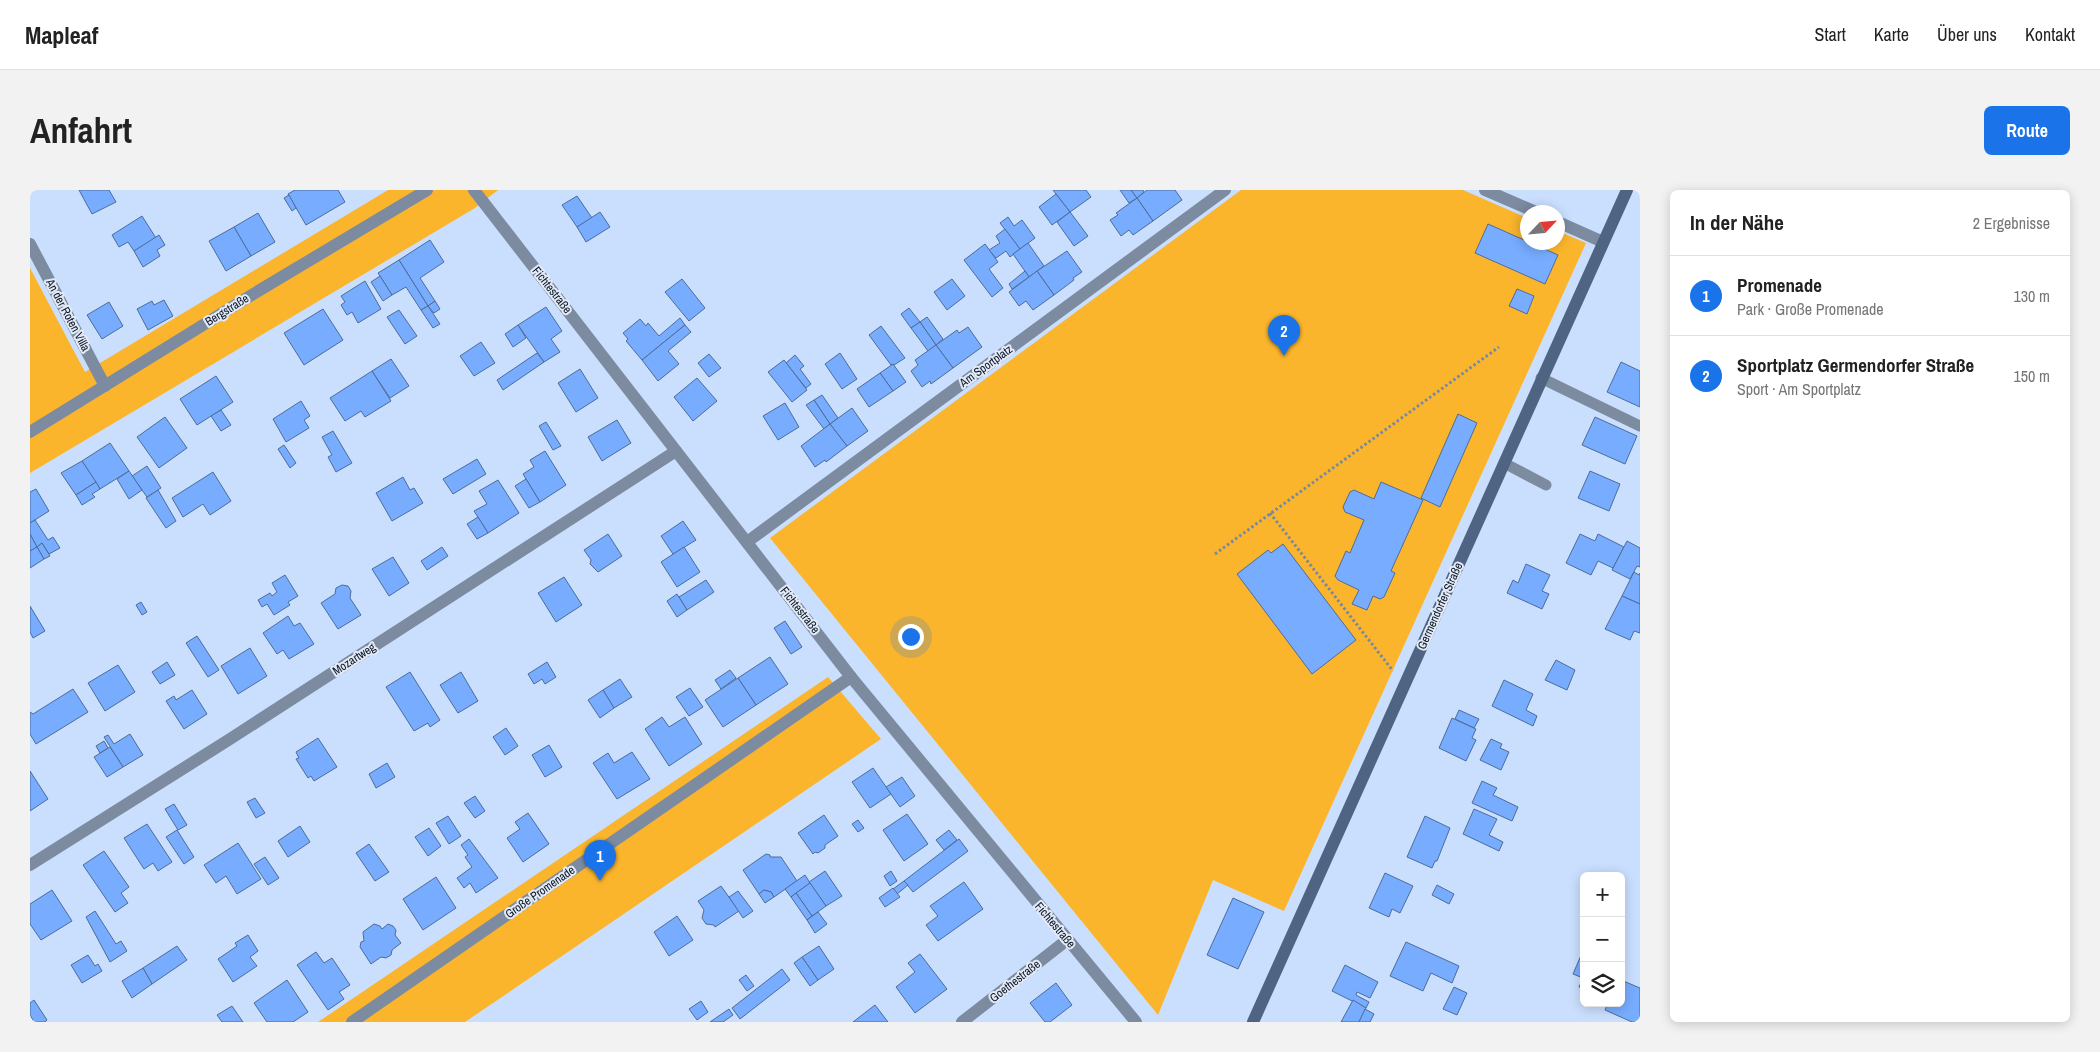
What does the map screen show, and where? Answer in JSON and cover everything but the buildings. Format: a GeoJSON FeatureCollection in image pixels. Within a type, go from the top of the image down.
{"type":"FeatureCollection","features":[{"type":"Feature","properties":{"kind":"main road","name":"Germendorfer Straße"},"geometry":{"type":"LineString","coordinates":[[1253,1022],[1627,190]]}},
{"type":"Feature","properties":{"kind":"street","name":"Bergstraße"},"geometry":{"type":"LineString","coordinates":[[30,432],[426,190]]}},
{"type":"Feature","properties":{"kind":"street","name":"Fichtestraße"},"geometry":{"type":"LineString","coordinates":[[474,190],[851,677],[1136,1022]]}},
{"type":"Feature","properties":{"kind":"street","name":"Am Sportplatz"},"geometry":{"type":"LineString","coordinates":[[747,542],[1225,190]]}},
{"type":"Feature","properties":{"kind":"street"},"geometry":{"type":"LineString","coordinates":[[1485,190],[1520,205]]}},
{"type":"Feature","properties":{"kind":"street"},"geometry":{"type":"LineString","coordinates":[[1565,225],[1604,242]]}},
{"type":"Feature","properties":{"kind":"street","name":"An der Roten Villa"},"geometry":{"type":"LineString","coordinates":[[30,244],[106,386]]}},
{"type":"Feature","properties":{"kind":"street","name":"Mozartweg"},"geometry":{"type":"LineString","coordinates":[[30,865],[239,734],[676,451]]}},
{"type":"Feature","properties":{"kind":"street","name":"Große Promenade"},"geometry":{"type":"LineString","coordinates":[[352,1022],[851,677]]}},
{"type":"Feature","properties":{"kind":"street","name":"Goethestraße"},"geometry":{"type":"LineString","coordinates":[[962,1022],[1067,940]]}},
{"type":"Feature","properties":{"kind":"lane"},"geometry":{"type":"LineString","coordinates":[[1541,378],[1640,426]]}},
{"type":"Feature","properties":{"kind":"lane"},"geometry":{"type":"LineString","coordinates":[[1504,463],[1546,485]]}},
{"type":"Feature","properties":{"kind":"path"},"geometry":{"type":"LineString","coordinates":[[1215,554],[1498,347]]}},
{"type":"Feature","properties":{"kind":"path"},"geometry":{"type":"LineString","coordinates":[[1270,513],[1404,685]]}},
{"type":"Feature","properties":{"kind":"shaded area"},"geometry":{"type":"Polygon","coordinates":[[[388,190],[498,190],[475,208],[30,473],[30,268],[85,372],[388,190]]]}},
{"type":"Feature","properties":{"kind":"shaded area"},"geometry":{"type":"Polygon","coordinates":[[[1241,190],[1463,190],[1520,215],[1520,250],[1565,250],[1565,234],[1586,243],[1284,911],[1213,880],[1158,1015],[770,538],[1241,190]]]}},
{"type":"Feature","properties":{"kind":"shaded area"},"geometry":{"type":"Polygon","coordinates":[[[828,677],[881,739],[465,1022],[318,1022],[828,677]]]}},
{"type":"Feature","properties":{"kind":"place","name":"Sportplatz Germendorfer Straße"},"geometry":{"type":"Point","coordinates":[1284,356]}},
{"type":"Feature","properties":{"kind":"place","name":"Promenade"},"geometry":{"type":"Point","coordinates":[600,881]}}]}
